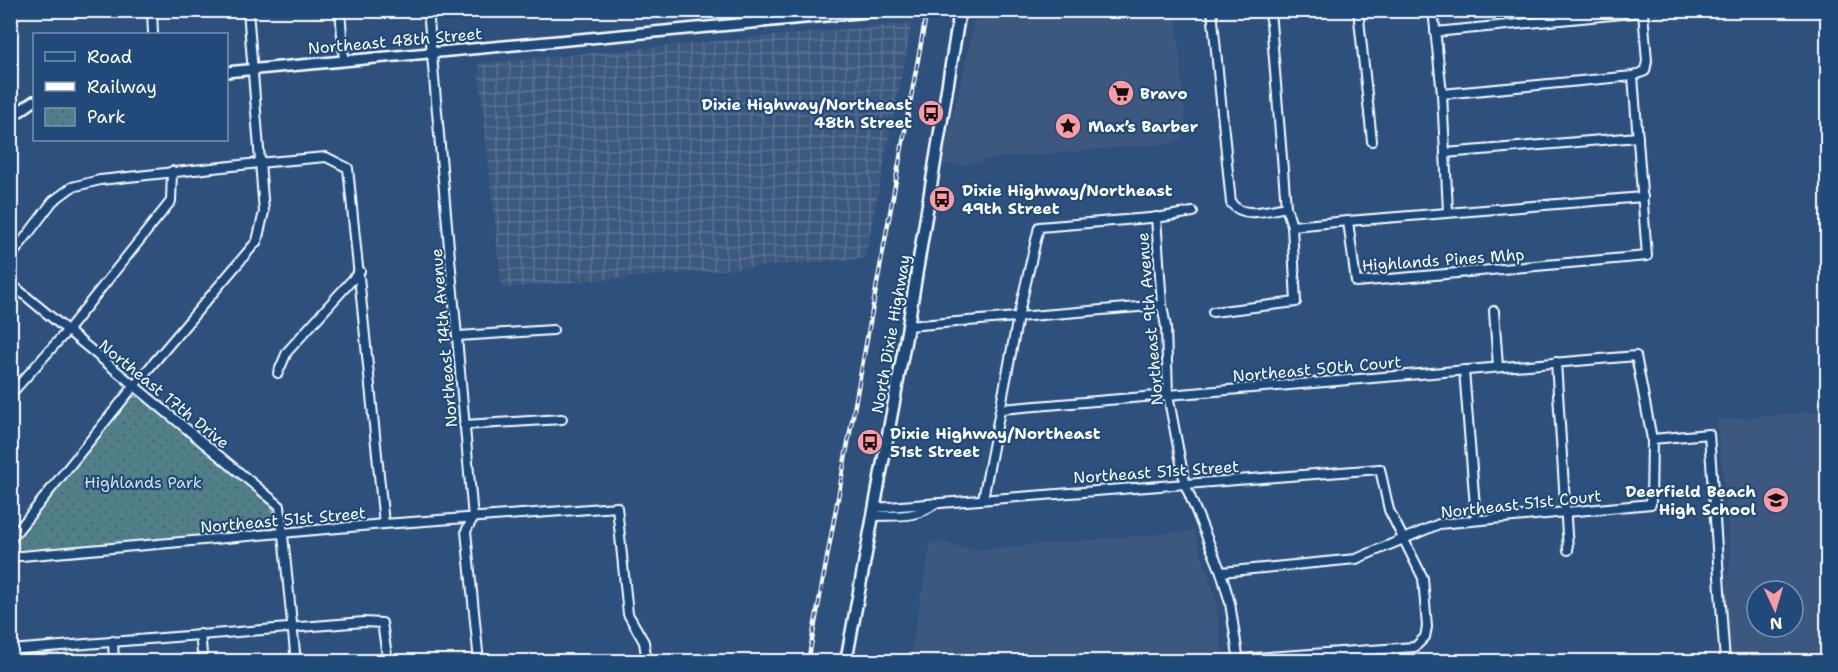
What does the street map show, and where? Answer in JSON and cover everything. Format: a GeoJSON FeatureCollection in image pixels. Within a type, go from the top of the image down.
{"type":"FeatureCollection","features":[{"type":"Feature","properties":{"kind":"main road","name":"North Dixie Highway"},"geometry":{"type":"LineString","coordinates":[[846,662],[908,326],[960,10]]}},
{"type":"Feature","properties":{"kind":"street"},"geometry":{"type":"LineString","coordinates":[[152,10],[153,33]]}},
{"type":"Feature","properties":{"kind":"street"},"geometry":{"type":"LineString","coordinates":[[10,540],[134,386],[257,241],[264,212],[248,10]]}},
{"type":"Feature","properties":{"kind":"street"},"geometry":{"type":"LineString","coordinates":[[340,10],[344,61]]}},
{"type":"Feature","properties":{"kind":"street","name":"Northeast 14th Avenue"},"geometry":{"type":"LineString","coordinates":[[428,10],[473,518],[466,531],[479,662]]}},
{"type":"Feature","properties":{"kind":"street","name":"Northeast 48th Street"},"geometry":{"type":"LineString","coordinates":[[228,72],[890,10]]}},
{"type":"Feature","properties":{"kind":"street"},"geometry":{"type":"LineString","coordinates":[[1212,10],[1231,203],[1244,212],[1286,207]]}},
{"type":"Feature","properties":{"kind":"street"},"geometry":{"type":"LineString","coordinates":[[1213,312],[1296,302],[1292,226],[1286,207],[1270,10]]}},
{"type":"Feature","properties":{"kind":"street"},"geometry":{"type":"LineString","coordinates":[[1358,10],[1372,141]]}},
{"type":"Feature","properties":{"kind":"street"},"geometry":{"type":"LineString","coordinates":[[1433,10],[1442,94],[1448,211]]}},
{"type":"Feature","properties":{"kind":"street"},"geometry":{"type":"LineString","coordinates":[[1435,32],[1643,12],[1647,62],[1645,71],[1633,76],[1442,94]]}},
{"type":"Feature","properties":{"kind":"street"},"geometry":{"type":"LineString","coordinates":[[1292,226],[1448,211],[1642,197],[1633,76]]}},
{"type":"Feature","properties":{"kind":"street"},"geometry":{"type":"LineString","coordinates":[[10,118],[33,101]]}},
{"type":"Feature","properties":{"kind":"street"},"geometry":{"type":"LineString","coordinates":[[1445,153],[1638,137]]}},
{"type":"Feature","properties":{"kind":"street"},"geometry":{"type":"LineString","coordinates":[[10,258],[53,201],[72,187],[100,180],[260,162],[327,158],[348,168],[384,524]]}},
{"type":"Feature","properties":{"kind":"street"},"geometry":{"type":"LineString","coordinates":[[10,395],[67,331],[171,201],[172,171]]}},
{"type":"Feature","properties":{"kind":"street","name":"Highlands Pines Mhp"},"geometry":{"type":"LineString","coordinates":[[1348,221],[1356,282],[1647,256],[1642,197]]}},
{"type":"Feature","properties":{"kind":"street"},"geometry":{"type":"LineString","coordinates":[[983,499],[1018,317],[1039,227],[1193,212]]}},
{"type":"Feature","properties":{"kind":"street","name":"Northeast 9th Avenue"},"geometry":{"type":"LineString","coordinates":[[1156,217],[1162,305],[1166,327],[1168,395],[1185,484],[1221,572],[1230,603],[1239,660]]}},
{"type":"Feature","properties":{"kind":"street"},"geometry":{"type":"LineString","coordinates":[[278,373],[287,352],[360,271]]}},
{"type":"Feature","properties":{"kind":"street","name":"Northeast 17th Drive"},"geometry":{"type":"LineString","coordinates":[[10,284],[280,506],[296,662]]}},
{"type":"Feature","properties":{"kind":"street"},"geometry":{"type":"LineString","coordinates":[[908,326],[1162,305]]}},
{"type":"Feature","properties":{"kind":"street"},"geometry":{"type":"LineString","coordinates":[[1494,311],[1498,366]]}},
{"type":"Feature","properties":{"kind":"street"},"geometry":{"type":"LineString","coordinates":[[458,336],[553,330]]}},
{"type":"Feature","properties":{"kind":"street","name":"Northeast 50th Court"},"geometry":{"type":"LineString","coordinates":[[1001,409],[1636,356],[1652,439]]}},
{"type":"Feature","properties":{"kind":"street"},"geometry":{"type":"LineString","coordinates":[[1556,362],[1568,550]]}},
{"type":"Feature","properties":{"kind":"street"},"geometry":{"type":"LineString","coordinates":[[1464,370],[1476,519]]}},
{"type":"Feature","properties":{"kind":"street"},"geometry":{"type":"LineString","coordinates":[[464,425],[562,419]]}},
{"type":"Feature","properties":{"kind":"street"},"geometry":{"type":"LineString","coordinates":[[1652,439],[1709,434],[1725,662]]}},
{"type":"Feature","properties":{"kind":"street","name":"Northeast 51st Court"},"geometry":{"type":"LineString","coordinates":[[1221,572],[1356,559],[1439,524],[1651,504],[1652,439]]}},
{"type":"Feature","properties":{"kind":"street","name":"Northeast 51st Street"},"geometry":{"type":"LineString","coordinates":[[874,512],[913,514],[927,510],[935,503],[1380,468],[1389,510],[1404,538]]}},
{"type":"Feature","properties":{"kind":"street","name":"Northeast 51st Street"},"geometry":{"type":"LineString","coordinates":[[10,557],[384,524],[617,507],[628,614],[644,642],[647,662]]}},
{"type":"Feature","properties":{"kind":"street"},"geometry":{"type":"LineString","coordinates":[[1239,660],[1415,647],[1425,637],[1427,627],[1423,578],[1404,538]]}},
{"type":"Feature","properties":{"kind":"street"},"geometry":{"type":"LineString","coordinates":[[10,651],[364,622],[382,623],[388,662]]}},
{"type":"Feature","properties":{"kind":"street"},"geometry":{"type":"LineString","coordinates":[[200,634],[203,662]]}},
{"type":"Feature","properties":{"kind":"street"},"geometry":{"type":"LineString","coordinates":[[113,641],[114,662]]}},
{"type":"Feature","properties":{"kind":"shaded area"},"geometry":{"type":"Polygon","coordinates":[[[977,11],[1176,11],[1186,130],[1180,139],[1173,143],[999,158],[960,166],[942,164],[977,11]]]}},
{"type":"Feature","properties":{"kind":"shaded area"},"geometry":{"type":"Polygon","coordinates":[[[912,23],[865,258],[502,288],[478,64],[912,23]]]}},
{"type":"Feature","properties":{"kind":"shaded area","name":"Deerfield Beach High School"},"geometry":{"type":"Polygon","coordinates":[[[1827,411],[1827,661],[1731,661],[1725,598],[1731,557],[1717,420],[1827,411]]]}},
{"type":"Feature","properties":{"kind":"shaded area"},"geometry":{"type":"Polygon","coordinates":[[[1194,531],[1215,597],[1223,661],[909,661],[931,541],[976,550],[1194,531]]]}},
{"type":"Feature","properties":{"kind":"green space","name":"Highlands Park"},"geometry":{"type":"Polygon","coordinates":[[[141,396],[271,505],[278,525],[270,532],[11,557],[10,542],[132,397],[141,396]]]}},
{"type":"Feature","properties":{"kind":"railway"},"geometry":{"type":"LineString","coordinates":[[808,662],[927,10]]}},
{"type":"Feature","properties":{"kind":"place","name":"Bravo"},"geometry":{"type":"Point","coordinates":[1121,93]}},
{"type":"Feature","properties":{"kind":"place","name":"Dixie Highway/Northeast 48th Street"},"geometry":{"type":"Point","coordinates":[931,113]}},
{"type":"Feature","properties":{"kind":"place","name":"Max’s Barber"},"geometry":{"type":"Point","coordinates":[1068,126]}},
{"type":"Feature","properties":{"kind":"place","name":"Dixie Highway/Northeast 49th Street"},"geometry":{"type":"Point","coordinates":[942,199]}},
{"type":"Feature","properties":{"kind":"place","name":"Dixie Highway/Northeast 51st Street"},"geometry":{"type":"Point","coordinates":[870,442]}},
{"type":"Feature","properties":{"kind":"place","name":"Deerfield Beach High School"},"geometry":{"type":"Point","coordinates":[1776,500]}}]}
